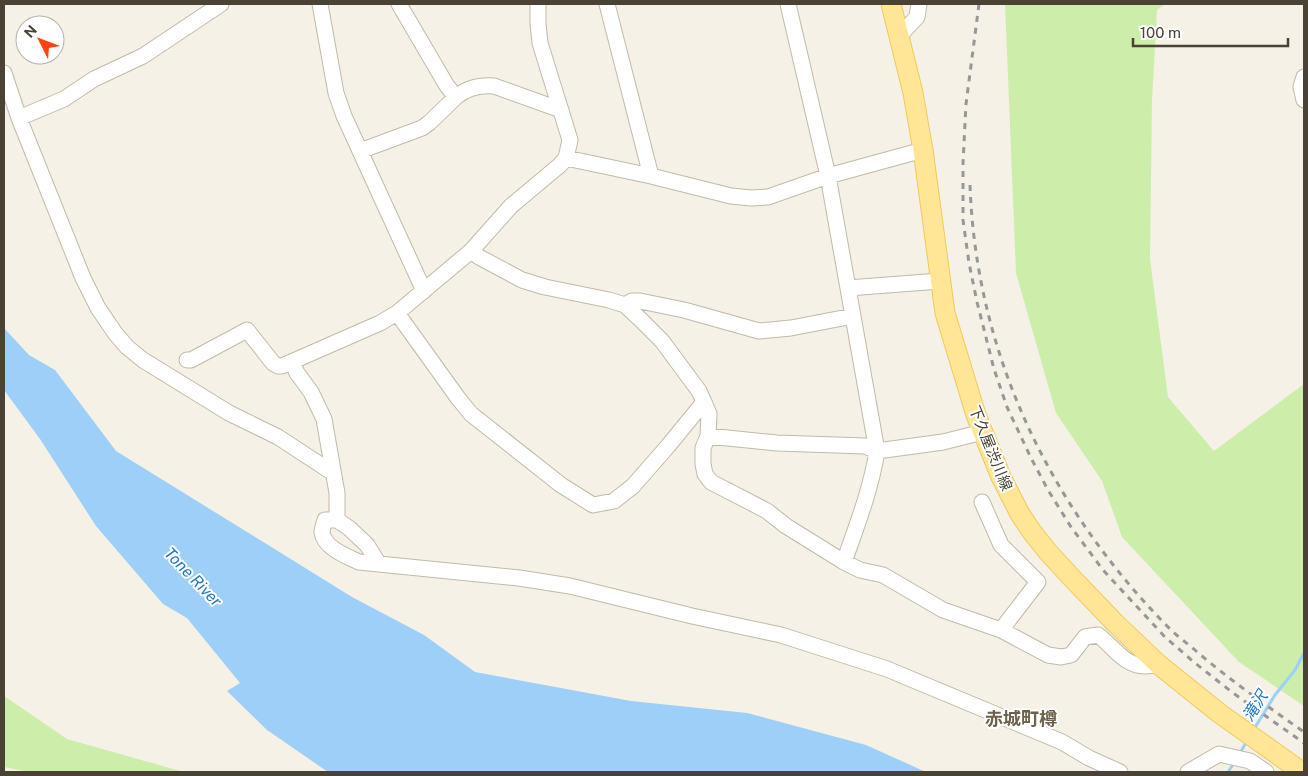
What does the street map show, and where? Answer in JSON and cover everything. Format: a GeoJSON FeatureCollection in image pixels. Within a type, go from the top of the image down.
{"type":"FeatureCollection","features":[{"type":"Feature","properties":{"kind":"main road","name":"下久屋渋川線"},"geometry":{"type":"LineString","coordinates":[[891,4],[913,93],[923,150],[945,312],[976,416],[1007,489],[1020,514],[1048,552],[1115,623],[1158,664],[1219,713],[1302,772]]}},
{"type":"Feature","properties":{"kind":"street"},"geometry":{"type":"LineString","coordinates":[[19,118],[64,99],[94,79],[143,56],[221,4]]}},
{"type":"Feature","properties":{"kind":"street"},"geometry":{"type":"LineString","coordinates":[[320,4],[336,92],[344,116],[424,290]]}},
{"type":"Feature","properties":{"kind":"street"},"geometry":{"type":"LineString","coordinates":[[399,4],[447,86],[456,97]]}},
{"type":"Feature","properties":{"kind":"street"},"geometry":{"type":"LineString","coordinates":[[187,360],[191,360],[247,330],[278,366],[292,362],[397,314],[471,251],[512,206],[566,158],[570,140],[539,38],[538,4]]}},
{"type":"Feature","properties":{"kind":"street"},"geometry":{"type":"LineString","coordinates":[[607,4],[652,176]]}},
{"type":"Feature","properties":{"kind":"street"},"geometry":{"type":"LineString","coordinates":[[788,4],[828,176],[877,451],[861,512],[844,562]]}},
{"type":"Feature","properties":{"kind":"street"},"geometry":{"type":"LineString","coordinates":[[899,36],[917,18],[919,4]]}},
{"type":"Feature","properties":{"kind":"street"},"geometry":{"type":"LineString","coordinates":[[4,73],[19,118],[83,278],[106,321],[128,347],[143,360],[229,413],[278,437],[333,473]]}},
{"type":"Feature","properties":{"kind":"street"},"geometry":{"type":"LineString","coordinates":[[1304,77],[1301,87],[1304,100]]}},
{"type":"Feature","properties":{"kind":"street"},"geometry":{"type":"LineString","coordinates":[[360,151],[422,128],[456,97],[470,89],[494,86],[561,110]]}},
{"type":"Feature","properties":{"kind":"street"},"geometry":{"type":"LineString","coordinates":[[566,158],[652,176],[731,196],[751,198],[768,197],[828,176],[923,150]]}},
{"type":"Feature","properties":{"kind":"street"},"geometry":{"type":"LineString","coordinates":[[471,251],[487,262],[522,280],[545,288],[609,300],[624,305],[662,341],[704,402],[708,414],[708,436],[702,448],[703,464],[705,474],[711,482],[767,511],[786,526],[844,562],[860,570],[883,575],[942,610],[1001,630],[1048,655],[1071,656],[1085,637],[1098,635],[1119,655],[1134,664],[1145,666],[1158,664]]}},
{"type":"Feature","properties":{"kind":"street"},"geometry":{"type":"LineString","coordinates":[[848,288],[940,281]]}},
{"type":"Feature","properties":{"kind":"street"},"geometry":{"type":"LineString","coordinates":[[624,305],[632,301],[640,301],[684,310],[759,331],[790,328],[853,316]]}},
{"type":"Feature","properties":{"kind":"street"},"geometry":{"type":"LineString","coordinates":[[397,314],[471,414],[561,485],[593,505],[614,501],[632,486],[704,402]]}},
{"type":"Feature","properties":{"kind":"street"},"geometry":{"type":"LineString","coordinates":[[292,362],[297,373],[311,392],[324,419],[337,493],[337,520]]}},
{"type":"Feature","properties":{"kind":"street"},"geometry":{"type":"LineString","coordinates":[[708,436],[777,443],[866,446],[877,451],[943,442],[983,432]]}},
{"type":"Feature","properties":{"kind":"street"},"geometry":{"type":"LineString","coordinates":[[982,502],[1001,545],[1038,582],[1001,630]]}},
{"type":"Feature","properties":{"kind":"street"},"geometry":{"type":"LineString","coordinates":[[379,564],[367,545],[349,528],[337,520],[325,520],[322,531],[325,541],[338,552],[359,562],[379,564],[519,578],[570,586],[692,616],[781,635],[887,669],[1062,742],[1089,758],[1120,772]]}},
{"type":"Feature","properties":{"kind":"street"},"geometry":{"type":"LineString","coordinates":[[1188,772],[1219,754],[1250,761],[1266,772]]}},
{"type":"Feature","properties":{"kind":"green space"},"geometry":{"type":"Polygon","coordinates":[[[1005,4],[1165,4],[1157,10],[1152,101],[1150,259],[1168,397],[1214,451],[1304,384],[1304,706],[1239,662],[1122,537],[1102,481],[1056,413],[1016,273],[1005,4]]]}},
{"type":"Feature","properties":{"kind":"green space"},"geometry":{"type":"Polygon","coordinates":[[[4,696],[67,739],[184,772],[29,772],[4,767],[4,696]]]}},
{"type":"Feature","properties":{"kind":"water","name":"Tone River"},"geometry":{"type":"Polygon","coordinates":[[[4,328],[29,355],[55,370],[116,451],[352,597],[424,635],[475,672],[631,701],[747,713],[866,745],[926,772],[328,772],[267,730],[227,691],[240,683],[187,618],[163,604],[96,526],[40,439],[4,390],[4,328]]]}},
{"type":"Feature","properties":{"kind":"waterway","name":"滝沢"},"geometry":{"type":"LineString","coordinates":[[1254,729],[1275,695],[1295,670],[1304,653]]}},
{"type":"Feature","properties":{"kind":"waterway","name":"滝沢"},"geometry":{"type":"LineString","coordinates":[[1240,753],[1247,741]]}},
{"type":"Feature","properties":{"kind":"waterway","name":"滝沢"},"geometry":{"type":"LineString","coordinates":[[1228,772],[1234,763]]}},
{"type":"Feature","properties":{"kind":"railway"},"geometry":{"type":"LineString","coordinates":[[979,4],[966,104],[963,220],[977,302],[994,369],[1007,407],[1048,490],[1071,527],[1103,570],[1165,637],[1195,663],[1233,693],[1304,743]]}},
{"type":"Feature","properties":{"kind":"railway"},"geometry":{"type":"LineString","coordinates":[[970,185],[975,248],[987,309],[1005,369],[1028,426],[1056,481],[1089,533],[1127,582],[1170,629],[1235,683],[1304,732]]}},
{"type":"Feature","properties":{"kind":"district","name":"赤城町樽"},"geometry":{"type":"Point","coordinates":[1021,718]}}]}
